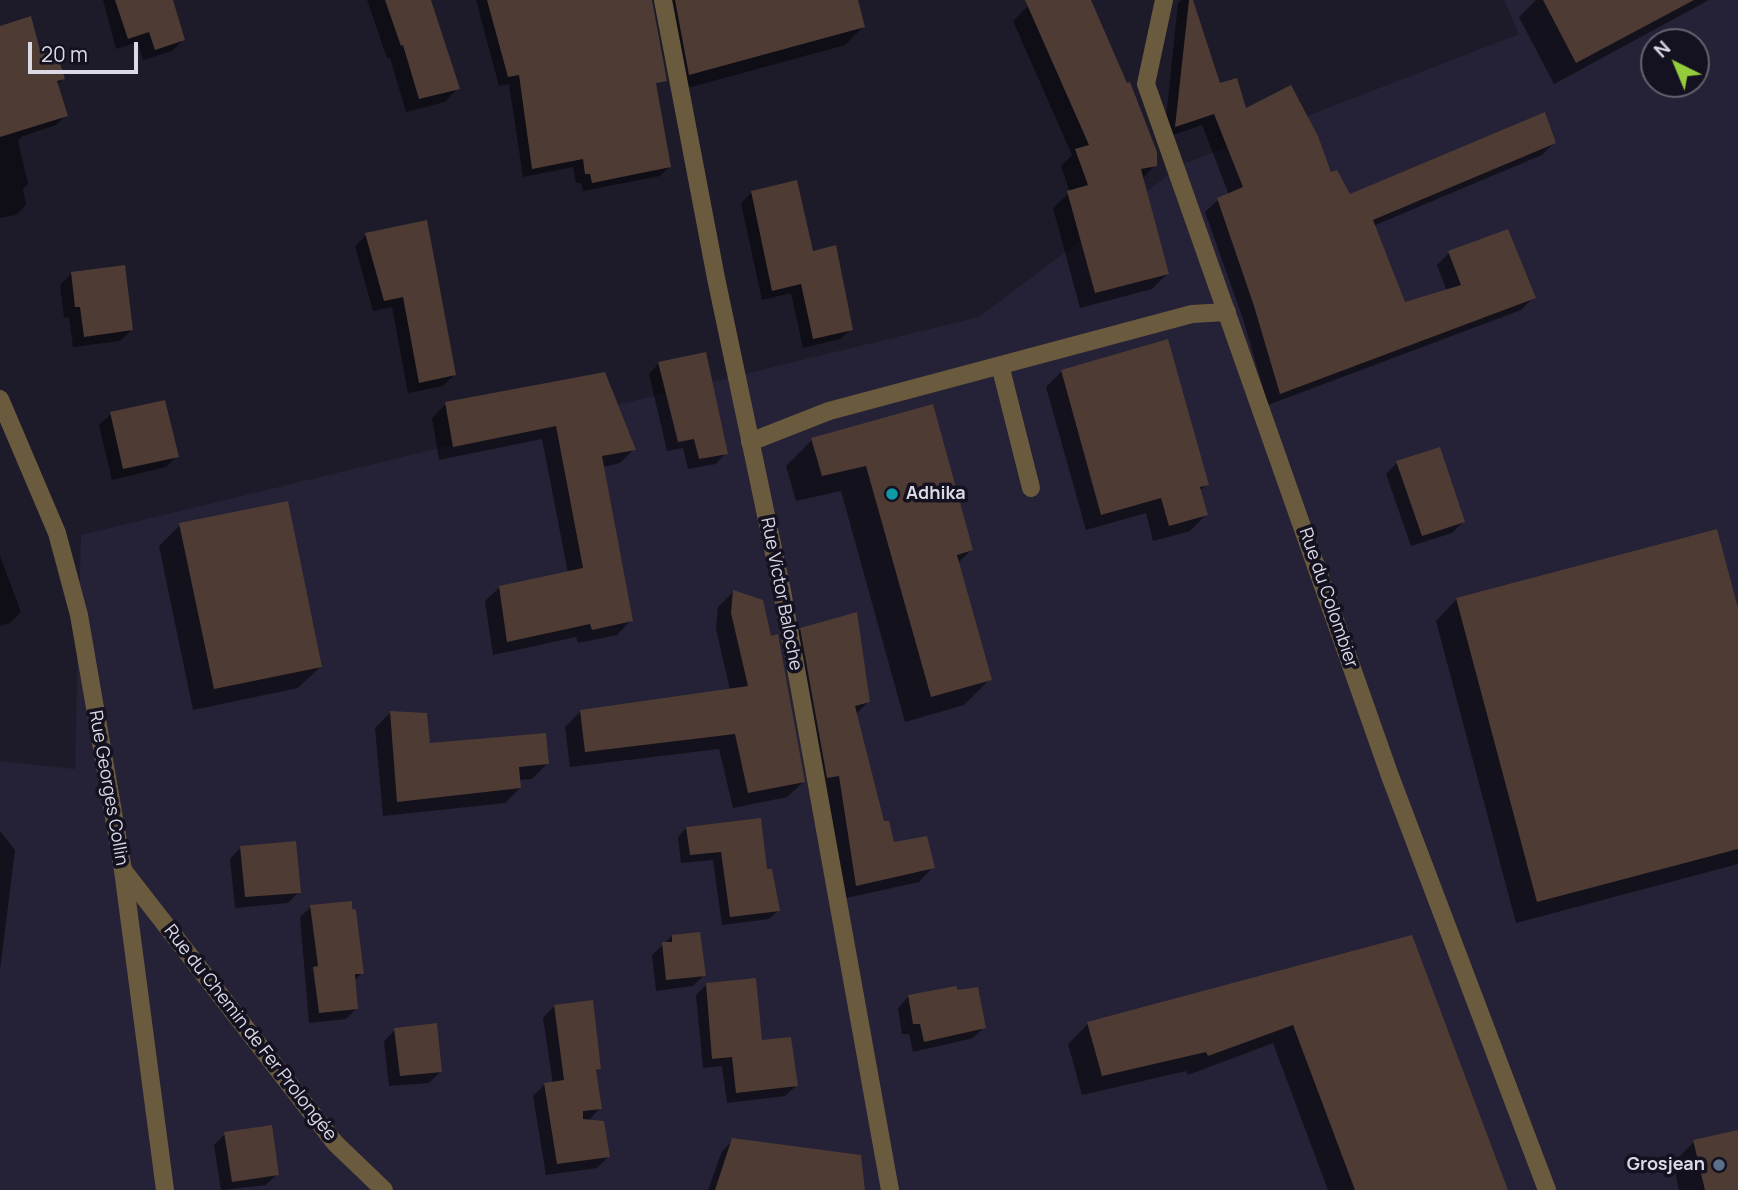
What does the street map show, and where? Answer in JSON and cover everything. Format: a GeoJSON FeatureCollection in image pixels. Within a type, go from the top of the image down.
{"type":"FeatureCollection","features":[{"type":"Feature","properties":{"kind":"street","name":"Rue Victor Baloche"},"geometry":{"type":"LineString","coordinates":[[663,0],[782,591],[890,1190]]}},
{"type":"Feature","properties":{"kind":"street","name":"Rue du Colombier"},"geometry":{"type":"LineString","coordinates":[[1164,0],[1146,84],[1390,776],[1547,1190]]}},
{"type":"Feature","properties":{"kind":"street"},"geometry":{"type":"LineString","coordinates":[[750,442],[829,411],[1192,314],[1227,312]]}},
{"type":"Feature","properties":{"kind":"street"},"geometry":{"type":"LineString","coordinates":[[1000,365],[1031,488]]}},
{"type":"Feature","properties":{"kind":"street","name":"Rue Georges Collin"},"geometry":{"type":"LineString","coordinates":[[0,398],[57,533],[79,615],[123,870],[165,1190]]}},
{"type":"Feature","properties":{"kind":"street","name":"Rue du Chemin de Fer Prolongée"},"geometry":{"type":"LineString","coordinates":[[123,870],[335,1143],[384,1190]]}},
{"type":"Feature","properties":{"kind":"shaded area"},"geometry":{"type":"Polygon","coordinates":[[[1504,0],[1738,0],[1738,1190],[0,1190],[0,761],[75,769],[81,535],[979,317],[1183,164],[1519,34],[1504,0]]]}},
{"type":"Feature","properties":{"kind":"building"},"geometry":{"type":"Polygon","coordinates":[[[115,0],[173,0],[185,40],[155,50],[149,32],[128,39],[115,0]]]}},
{"type":"Feature","properties":{"kind":"building"},"geometry":{"type":"Polygon","coordinates":[[[385,0],[431,0],[460,89],[419,99],[403,45],[401,46],[385,0]]]}},
{"type":"Feature","properties":{"kind":"building"},"geometry":{"type":"Polygon","coordinates":[[[487,0],[652,0],[667,81],[656,83],[671,167],[592,183],[590,174],[585,174],[583,159],[532,169],[519,75],[508,77],[487,0]]]}},
{"type":"Feature","properties":{"kind":"building"},"geometry":{"type":"Polygon","coordinates":[[[675,0],[858,0],[865,27],[689,75],[675,0]]]}},
{"type":"Feature","properties":{"kind":"building"},"geometry":{"type":"Polygon","coordinates":[[[1025,0],[1091,0],[1127,83],[1130,82],[1157,152],[1157,166],[1141,169],[1169,274],[1095,293],[1067,191],[1088,185],[1075,149],[1089,145],[1025,0]]]}},
{"type":"Feature","properties":{"kind":"building"},"geometry":{"type":"Polygon","coordinates":[[[1189,0],[1193,0],[1220,83],[1237,78],[1246,108],[1291,85],[1318,136],[1331,172],[1337,170],[1350,194],[1545,112],[1556,143],[1373,220],[1405,302],[1461,285],[1448,251],[1508,229],[1536,298],[1280,394],[1254,306],[1217,198],[1243,187],[1214,114],[1175,127],[1189,0]]]}},
{"type":"Feature","properties":{"kind":"building"},"geometry":{"type":"Polygon","coordinates":[[[1543,0],[1694,0],[1640,28],[1576,63],[1543,0]]]}},
{"type":"Feature","properties":{"kind":"building"},"geometry":{"type":"Polygon","coordinates":[[[31,16],[41,54],[56,50],[65,79],[57,81],[68,116],[0,137],[0,26],[31,16]]]}},
{"type":"Feature","properties":{"kind":"building"},"geometry":{"type":"Polygon","coordinates":[[[797,180],[813,251],[836,245],[853,330],[813,339],[801,284],[772,291],[751,191],[797,180]]]}},
{"type":"Feature","properties":{"kind":"building"},"geometry":{"type":"Polygon","coordinates":[[[427,220],[456,375],[419,383],[403,297],[384,301],[365,233],[427,220]]]}},
{"type":"Feature","properties":{"kind":"building"},"geometry":{"type":"Polygon","coordinates":[[[125,265],[133,330],[84,337],[80,307],[75,307],[71,272],[125,265]]]}},
{"type":"Feature","properties":{"kind":"building"},"geometry":{"type":"Polygon","coordinates":[[[1168,339],[1209,485],[1200,487],[1208,515],[1169,526],[1161,498],[1101,515],[1061,370],[1168,339]]]}},
{"type":"Feature","properties":{"kind":"building"},"geometry":{"type":"Polygon","coordinates":[[[706,352],[728,454],[699,459],[694,439],[678,442],[658,362],[706,352]]]}},
{"type":"Feature","properties":{"kind":"building"},"geometry":{"type":"Polygon","coordinates":[[[605,372],[636,450],[602,456],[633,621],[592,630],[590,624],[507,642],[499,586],[583,568],[556,426],[453,447],[445,402],[605,372]]]}},
{"type":"Feature","properties":{"kind":"building"},"geometry":{"type":"Polygon","coordinates":[[[165,400],[179,457],[123,469],[110,412],[165,400]]]}},
{"type":"Feature","properties":{"kind":"building","name":"Adhika"},"geometry":{"type":"Polygon","coordinates":[[[933,404],[973,550],[957,555],[992,680],[931,697],[866,466],[822,476],[811,438],[933,404]]]}},
{"type":"Feature","properties":{"kind":"building"},"geometry":{"type":"Polygon","coordinates":[[[1440,447],[1465,522],[1422,536],[1396,461],[1440,447]]]}},
{"type":"Feature","properties":{"kind":"building"},"geometry":{"type":"Polygon","coordinates":[[[288,501],[322,667],[214,689],[179,523],[288,501]]]}},
{"type":"Feature","properties":{"kind":"building"},"geometry":{"type":"Polygon","coordinates":[[[1717,529],[1738,608],[1738,849],[1537,902],[1456,598],[1717,529]]]}},
{"type":"Feature","properties":{"kind":"building"},"geometry":{"type":"Polygon","coordinates":[[[733,590],[763,600],[771,636],[778,634],[805,782],[748,793],[735,734],[585,752],[580,710],[748,686],[731,613],[733,590]]]}},
{"type":"Feature","properties":{"kind":"building"},"geometry":{"type":"Polygon","coordinates":[[[857,612],[870,702],[855,706],[884,821],[889,821],[894,842],[927,836],[935,868],[856,886],[839,776],[827,778],[800,628],[857,612]]]}},
{"type":"Feature","properties":{"kind":"building"},"geometry":{"type":"Polygon","coordinates":[[[390,711],[427,713],[430,743],[546,733],[549,764],[519,767],[521,788],[397,802],[390,711]]]}},
{"type":"Feature","properties":{"kind":"building"},"geometry":{"type":"Polygon","coordinates":[[[761,818],[767,869],[772,869],[780,911],[730,917],[721,852],[690,855],[686,827],[761,818]]]}},
{"type":"Feature","properties":{"kind":"building"},"geometry":{"type":"Polygon","coordinates":[[[296,841],[301,893],[245,897],[240,846],[296,841]]]}},
{"type":"Feature","properties":{"kind":"building"},"geometry":{"type":"Polygon","coordinates":[[[352,901],[352,909],[356,910],[364,974],[355,974],[358,1009],[319,1013],[313,967],[318,966],[310,905],[352,901]]]}},
{"type":"Feature","properties":{"kind":"building"},"geometry":{"type":"Polygon","coordinates":[[[700,932],[706,976],[666,980],[662,942],[672,942],[672,935],[700,932]]]}},
{"type":"Feature","properties":{"kind":"building"},"geometry":{"type":"Polygon","coordinates":[[[1412,935],[1508,1190],[1355,1190],[1293,1025],[1208,1056],[1206,1052],[1102,1076],[1087,1022],[1412,935]]]}},
{"type":"Feature","properties":{"kind":"building"},"geometry":{"type":"Polygon","coordinates":[[[756,978],[762,1040],[791,1037],[798,1086],[736,1093],[732,1057],[712,1059],[706,983],[756,978]]]}},
{"type":"Feature","properties":{"kind":"building"},"geometry":{"type":"Polygon","coordinates":[[[956,986],[958,990],[978,987],[986,1028],[924,1042],[920,1024],[913,1024],[908,995],[956,986]]]}},
{"type":"Feature","properties":{"kind":"building"},"geometry":{"type":"Polygon","coordinates":[[[593,1000],[601,1069],[596,1070],[602,1109],[583,1111],[583,1119],[604,1121],[610,1157],[557,1164],[544,1083],[564,1080],[554,1005],[593,1000]]]}},
{"type":"Feature","properties":{"kind":"building"},"geometry":{"type":"Polygon","coordinates":[[[437,1023],[442,1072],[400,1076],[394,1028],[437,1023]]]}},
{"type":"Feature","properties":{"kind":"building"},"geometry":{"type":"Polygon","coordinates":[[[272,1125],[279,1175],[232,1182],[224,1132],[272,1125]]]}},
{"type":"Feature","properties":{"kind":"building","name":"Grosjean"},"geometry":{"type":"Polygon","coordinates":[[[1738,1130],[1738,1190],[1705,1190],[1693,1140],[1738,1130]]]}},
{"type":"Feature","properties":{"kind":"building"},"geometry":{"type":"Polygon","coordinates":[[[732,1138],[861,1155],[865,1190],[715,1190],[732,1138]]]}},
{"type":"Feature","properties":{"kind":"place","name":"Adhika"},"geometry":{"type":"Point","coordinates":[892,494]}},
{"type":"Feature","properties":{"kind":"place","name":"Grosjean"},"geometry":{"type":"Point","coordinates":[1719,1165]}}]}
